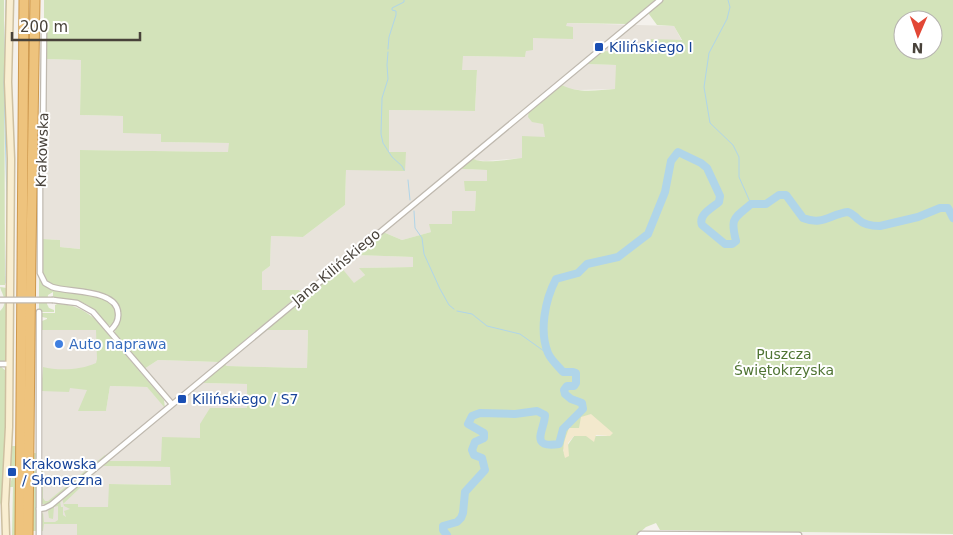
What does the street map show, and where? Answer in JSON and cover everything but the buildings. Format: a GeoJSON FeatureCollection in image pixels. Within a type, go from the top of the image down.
{"type":"FeatureCollection","features":[{"type":"Feature","properties":{"kind":"highway"},"geometry":{"type":"LineString","coordinates":[[20,535],[24,0]]}},
{"type":"Feature","properties":{"kind":"highway"},"geometry":{"type":"LineString","coordinates":[[28,535],[34,0]]}},
{"type":"Feature","properties":{"kind":"street"},"geometry":{"type":"LineString","coordinates":[[6,535],[2,510],[9,435],[11,159],[8,82],[10,0]]}},
{"type":"Feature","properties":{"kind":"street","name":"Jana Kilińskiego"},"geometry":{"type":"LineString","coordinates":[[39,509],[51,505],[660,0]]}},
{"type":"Feature","properties":{"kind":"street","name":"Krakowska"},"geometry":{"type":"LineString","coordinates":[[44,27],[43,141],[40,161],[40,273],[45,283],[52,287],[102,296],[113,301],[117,308],[118,318],[116,325],[110,331]]}},
{"type":"Feature","properties":{"kind":"street"},"geometry":{"type":"LineString","coordinates":[[0,300],[69,301],[85,306],[97,316],[172,404]]}},
{"type":"Feature","properties":{"kind":"street"},"geometry":{"type":"LineString","coordinates":[[39,535],[40,312]]}},
{"type":"Feature","properties":{"kind":"street"},"geometry":{"type":"LineString","coordinates":[[0,364],[9,364]]}},
{"type":"Feature","properties":{"kind":"street"},"geometry":{"type":"LineString","coordinates":[[640,535],[799,535]]}},
{"type":"Feature","properties":{"kind":"shaded area"},"geometry":{"type":"Polygon","coordinates":[[[566,23],[674,26],[682,41],[651,39],[650,53],[603,51],[588,64],[616,65],[616,89],[579,90],[569,89],[562,85],[529,110],[546,111],[545,137],[522,158],[475,160],[463,169],[487,170],[487,181],[464,181],[476,191],[475,211],[452,224],[430,224],[431,232],[402,240],[383,232],[356,255],[413,257],[413,267],[360,268],[365,275],[354,284],[341,267],[267,330],[308,330],[307,368],[227,366],[224,364],[203,383],[248,384],[247,409],[162,462],[108,461],[103,466],[171,467],[171,485],[109,484],[109,507],[78,507],[77,535],[43,535],[43,329],[97,330],[97,367],[106,411],[110,386],[147,387],[165,407],[171,400],[144,369],[158,360],[219,362],[301,293],[299,290],[262,290],[262,272],[270,266],[271,236],[303,237],[345,205],[346,170],[389,152],[389,110],[475,111],[477,71],[462,70],[462,56],[525,57],[526,50],[533,38],[566,26],[566,23]]]}},
{"type":"Feature","properties":{"kind":"shaded area"},"geometry":{"type":"Polygon","coordinates":[[[44,59],[81,60],[80,115],[123,116],[162,134],[162,142],[229,143],[229,152],[80,150],[80,249],[60,247],[60,240],[43,239],[44,59]]]}},
{"type":"Feature","properties":{"kind":"green space"},"geometry":{"type":"Polygon","coordinates":[[[0,0],[4,0],[5,285],[0,285],[0,0]]]}},
{"type":"Feature","properties":{"kind":"green space","name":"Puszcza Świętokrzyska"},"geometry":{"type":"Polygon","coordinates":[[[44,0],[953,0],[953,534],[660,530],[656,523],[646,527],[637,535],[77,535],[77,524],[44,524],[43,531],[41,531],[43,512],[44,522],[55,522],[58,520],[58,506],[54,507],[53,519],[49,518],[48,511],[60,500],[61,507],[63,507],[63,515],[66,517],[64,511],[70,509],[64,506],[64,504],[78,504],[78,507],[108,507],[109,484],[171,485],[170,467],[103,466],[108,461],[161,461],[162,437],[200,438],[200,424],[210,408],[247,408],[247,384],[203,383],[224,364],[227,366],[307,368],[308,330],[266,330],[341,267],[354,283],[365,275],[359,268],[413,267],[413,257],[355,255],[383,232],[402,240],[431,232],[429,224],[452,224],[452,211],[475,211],[476,191],[465,191],[464,181],[487,181],[487,170],[463,169],[460,167],[472,158],[489,161],[522,158],[522,136],[545,137],[543,124],[532,122],[528,117],[529,111],[562,85],[575,90],[615,89],[616,65],[587,64],[603,51],[650,53],[651,39],[682,40],[674,26],[657,25],[646,10],[627,24],[567,23],[566,26],[573,27],[573,39],[533,38],[533,50],[526,51],[525,57],[463,56],[462,70],[477,70],[475,111],[389,110],[389,152],[406,152],[405,171],[346,170],[345,205],[303,237],[271,236],[270,266],[262,272],[262,290],[299,290],[301,293],[219,362],[158,360],[144,369],[115,333],[120,314],[118,306],[113,300],[95,293],[56,287],[45,280],[43,276],[43,239],[60,240],[60,247],[80,249],[80,150],[228,152],[229,143],[161,142],[161,134],[123,133],[123,116],[80,115],[81,60],[44,59],[44,0]],[[579,428],[569,429],[563,452],[574,436],[610,436],[579,428]]]}},
{"type":"Feature","properties":{"kind":"green space"},"geometry":{"type":"Polygon","coordinates":[[[39,276],[54,289],[108,300],[114,306],[116,314],[112,326],[106,323],[87,305],[73,300],[53,298],[53,292],[48,295],[47,304],[54,312],[39,312],[39,276]]]}},
{"type":"Feature","properties":{"kind":"green space"},"geometry":{"type":"Polygon","coordinates":[[[0,287],[7,288],[6,361],[0,361],[0,311],[3,308],[4,302],[0,287]]]}},
{"type":"Feature","properties":{"kind":"green space"},"geometry":{"type":"Polygon","coordinates":[[[55,305],[77,308],[95,319],[164,400],[165,408],[147,387],[110,386],[106,411],[78,411],[87,390],[70,388],[69,392],[41,391],[43,367],[77,368],[96,363],[97,359],[96,330],[42,330],[42,321],[47,318],[42,317],[42,313],[55,313],[55,305]]]}},
{"type":"Feature","properties":{"kind":"green space"},"geometry":{"type":"Polygon","coordinates":[[[0,366],[6,371],[6,437],[2,500],[0,505],[0,366]]]}},
{"type":"Feature","properties":{"kind":"green space"},"geometry":{"type":"Polygon","coordinates":[[[10,446],[16,446],[15,535],[12,535],[13,487],[10,487],[8,518],[9,492],[13,471],[11,467],[10,446]]]}},
{"type":"Feature","properties":{"kind":"green space"},"geometry":{"type":"Polygon","coordinates":[[[34,453],[37,453],[38,531],[33,531],[34,453]]]}},
{"type":"Feature","properties":{"kind":"green space"},"geometry":{"type":"Polygon","coordinates":[[[105,455],[106,457],[49,504],[42,504],[41,471],[43,471],[43,498],[45,501],[48,501],[105,455]]]}},
{"type":"Feature","properties":{"kind":"green space"},"geometry":{"type":"Polygon","coordinates":[[[79,484],[81,487],[63,504],[62,498],[79,484]]]}},
{"type":"Feature","properties":{"kind":"sand"},"geometry":{"type":"Polygon","coordinates":[[[591,414],[613,433],[610,436],[596,435],[594,442],[586,436],[574,436],[568,443],[569,456],[565,458],[563,447],[569,428],[579,428],[581,417],[591,414]]]}},
{"type":"Feature","properties":{"kind":"waterway"},"geometry":{"type":"LineString","coordinates":[[6,0],[4,83],[7,202],[6,283]]}},
{"type":"Feature","properties":{"kind":"waterway"},"geometry":{"type":"LineString","coordinates":[[388,49],[389,37],[396,15],[396,11],[392,10],[392,8],[404,2],[404,0]]}},
{"type":"Feature","properties":{"kind":"waterway"},"geometry":{"type":"LineString","coordinates":[[728,0],[730,7],[727,19],[709,53],[704,87],[710,123],[733,145],[739,157],[739,177],[751,204]]}},
{"type":"Feature","properties":{"kind":"waterway"},"geometry":{"type":"LineString","coordinates":[[388,52],[388,79],[382,98],[381,134],[383,143],[404,170]]}},
{"type":"Feature","properties":{"kind":"waterway"},"geometry":{"type":"LineString","coordinates":[[447,535],[443,530],[443,526],[457,522],[461,518],[465,492],[485,470],[482,458],[474,455],[472,450],[475,442],[484,438],[484,433],[468,424],[472,416],[480,413],[515,414],[537,411],[545,415],[540,437],[544,444],[549,445],[559,444],[563,429],[583,409],[582,403],[571,399],[565,394],[564,390],[567,386],[574,386],[576,383],[576,373],[563,372],[549,356],[545,344],[544,316],[552,287],[556,279],[578,273],[587,264],[618,257],[648,234],[665,192],[671,161],[678,152],[707,168],[720,196],[719,202],[709,209],[701,221],[702,225],[725,244],[732,244],[736,241],[733,227],[737,216],[751,204],[766,204],[779,195],[786,195],[803,218],[816,221],[848,212],[863,223],[880,226],[918,217],[940,208],[948,208],[953,218]]}},
{"type":"Feature","properties":{"kind":"waterway"},"geometry":{"type":"LineString","coordinates":[[408,180],[410,200]]}},
{"type":"Feature","properties":{"kind":"waterway"},"geometry":{"type":"LineString","coordinates":[[414,211],[415,228],[422,238],[424,254],[440,289],[449,305],[454,309]]}},
{"type":"Feature","properties":{"kind":"waterway"},"geometry":{"type":"LineString","coordinates":[[457,311],[472,314],[487,326],[520,334],[548,354]]}},
{"type":"Feature","properties":{"kind":"place","name":"Kilińskiego I"},"geometry":{"type":"Point","coordinates":[599,47]}},
{"type":"Feature","properties":{"kind":"place","name":"Auto naprawa"},"geometry":{"type":"Point","coordinates":[59,344]}},
{"type":"Feature","properties":{"kind":"place","name":"Kilińskiego / S7"},"geometry":{"type":"Point","coordinates":[182,399]}},
{"type":"Feature","properties":{"kind":"place","name":"Krakowska / Słoneczna"},"geometry":{"type":"Point","coordinates":[12,472]}}]}
